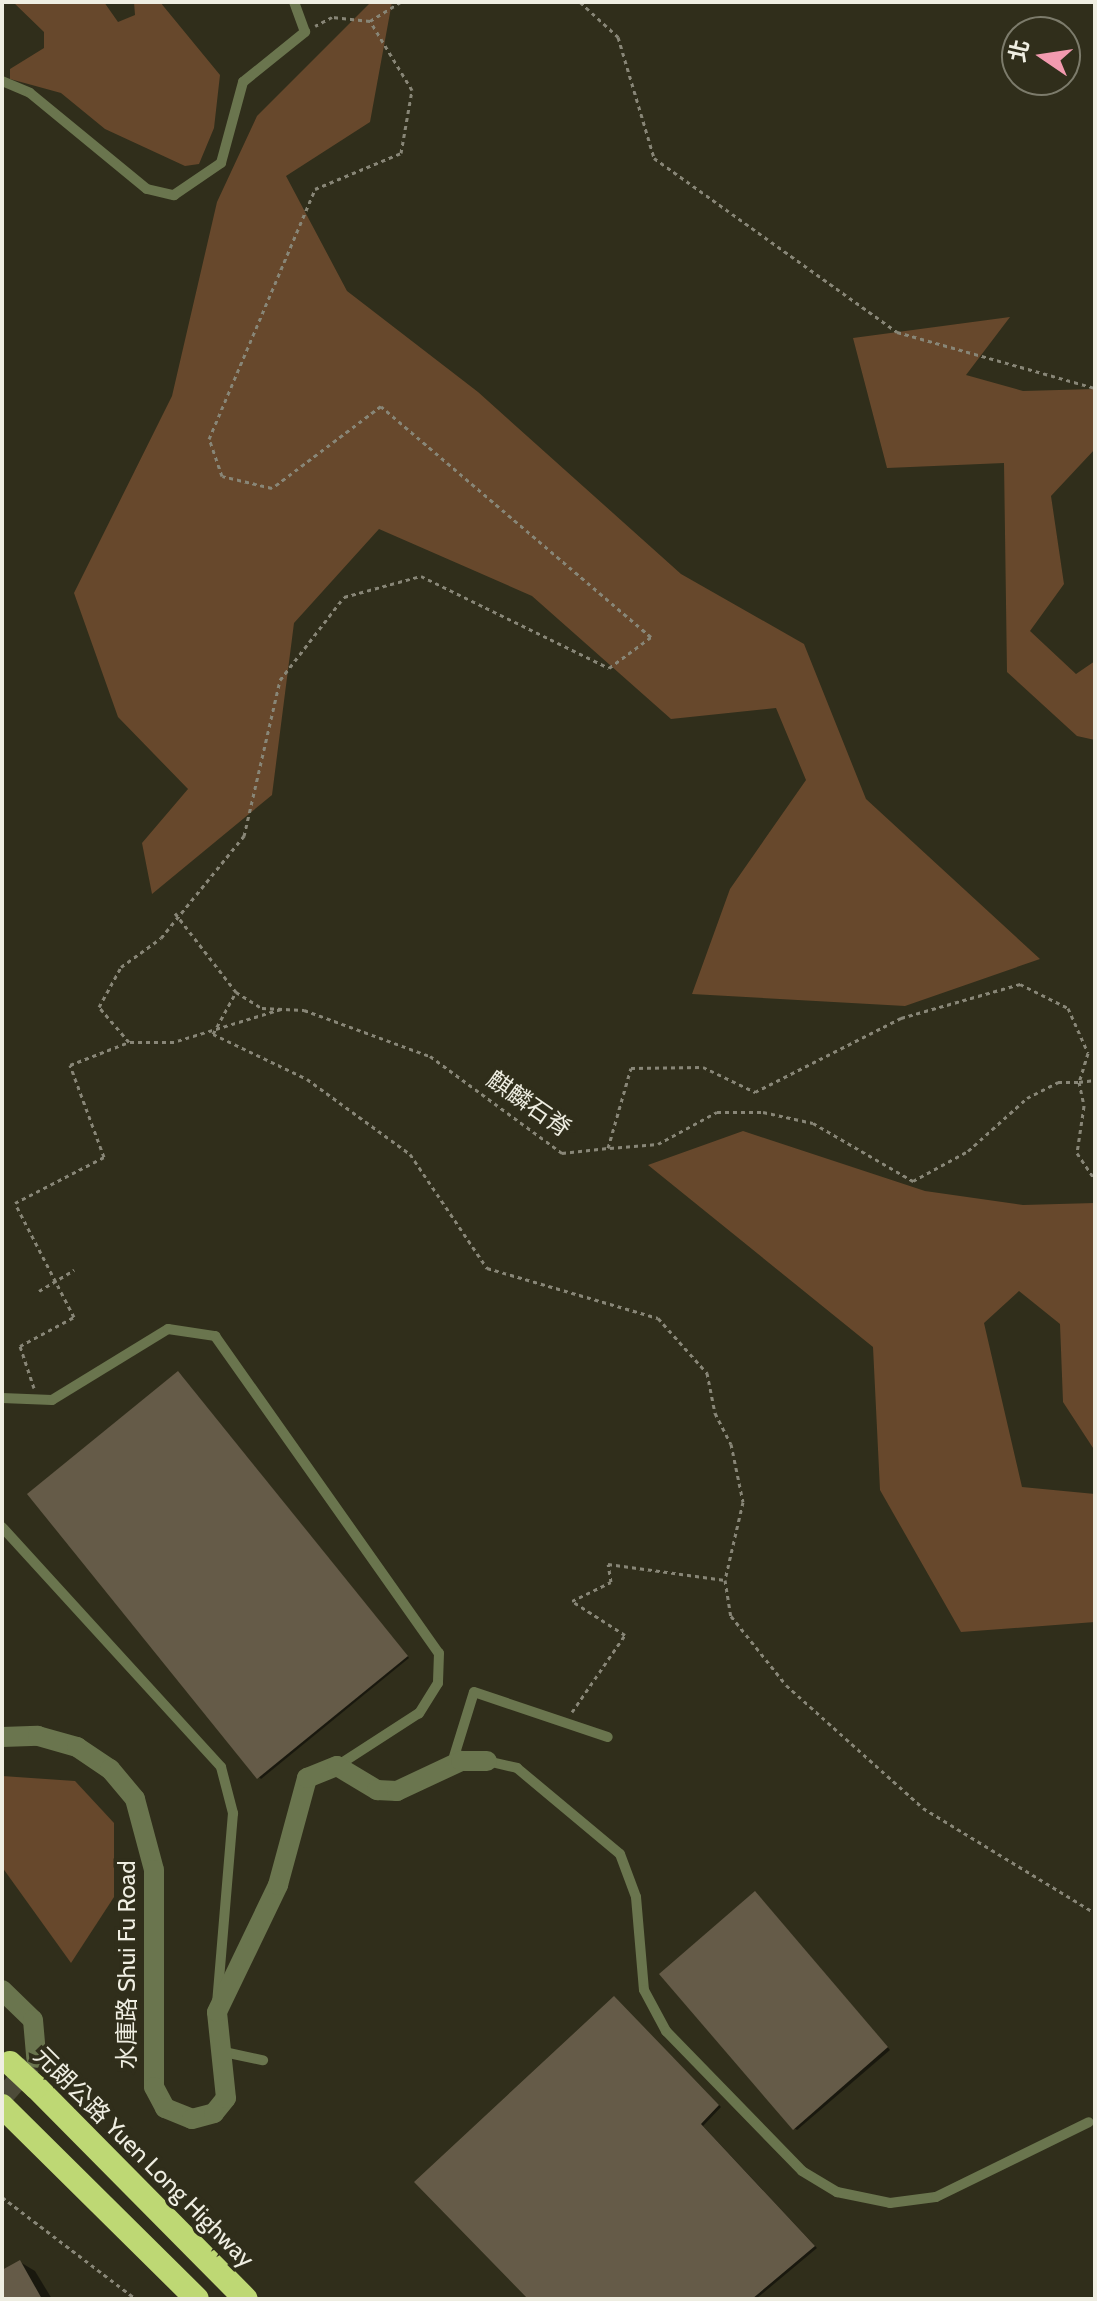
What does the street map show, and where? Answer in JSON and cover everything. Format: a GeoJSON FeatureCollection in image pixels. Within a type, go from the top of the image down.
{"type":"FeatureCollection","features":[{"type":"Feature","properties":{"kind":"highway","name":"元朗公路 Yuen Long Highway"},"geometry":{"type":"LineString","coordinates":[[6,2060],[246,2299]]}},
{"type":"Feature","properties":{"kind":"highway"},"geometry":{"type":"LineString","coordinates":[[6,2110],[197,2299]]}},
{"type":"Feature","properties":{"kind":"street","name":"水庫路 Shui Fu Road"},"geometry":{"type":"LineString","coordinates":[[2,1737],[38,1736],[88,1752],[119,1777],[143,1814],[154,1870],[159,2102],[185,2119],[214,2113],[228,2089],[219,2007]]}},
{"type":"Feature","properties":{"kind":"street"},"geometry":{"type":"LineString","coordinates":[[219,2007],[278,1885],[304,1783],[318,1769],[337,1766],[377,1790],[397,1791],[451,1765],[487,1761]]}},
{"type":"Feature","properties":{"kind":"street"},"geometry":{"type":"LineString","coordinates":[[2,1990],[33,2020],[36,2058]]}},
{"type":"Feature","properties":{"kind":"lane"},"geometry":{"type":"LineString","coordinates":[[2,81],[30,93],[147,189],[170,196],[219,165],[242,83],[305,32],[294,2]]}},
{"type":"Feature","properties":{"kind":"lane"},"geometry":{"type":"LineString","coordinates":[[2,1398],[40,1403],[168,1329],[215,1336],[439,1653],[438,1683],[419,1713],[337,1766]]}},
{"type":"Feature","properties":{"kind":"lane"},"geometry":{"type":"LineString","coordinates":[[2,1527],[221,1767],[233,1813],[219,2007]]}},
{"type":"Feature","properties":{"kind":"lane"},"geometry":{"type":"LineString","coordinates":[[451,1765],[474,1692],[608,1737]]}},
{"type":"Feature","properties":{"kind":"lane"},"geometry":{"type":"LineString","coordinates":[[487,1761],[517,1768],[620,1854],[632,1875],[644,1990],[666,2031],[802,2171],[825,2185],[890,2203],[936,2197],[1089,2122]]}},
{"type":"Feature","properties":{"kind":"lane"},"geometry":{"type":"LineString","coordinates":[[224,2052],[263,2060]]}},
{"type":"Feature","properties":{"kind":"path"},"geometry":{"type":"LineString","coordinates":[[305,32],[332,17],[370,21],[401,2]]}},
{"type":"Feature","properties":{"kind":"path"},"geometry":{"type":"LineString","coordinates":[[580,2],[618,37],[654,158],[897,332],[1095,388]]}},
{"type":"Feature","properties":{"kind":"path"},"geometry":{"type":"LineString","coordinates":[[129,1042],[99,1007],[121,967],[161,938],[175,913],[244,836],[280,680],[344,597],[421,576],[609,668],[651,637],[381,406],[272,488],[222,476],[209,439],[315,189],[401,153],[412,90],[370,21]]}},
{"type":"Feature","properties":{"kind":"path"},"geometry":{"type":"LineString","coordinates":[[175,913],[236,992],[213,1034]]}},
{"type":"Feature","properties":{"kind":"path"},"geometry":{"type":"LineString","coordinates":[[608,1148],[631,1068],[703,1067],[755,1092],[901,1018],[1020,984],[1068,1008],[1088,1053],[1079,1082],[1084,1106],[1077,1153],[1095,1180]]}},
{"type":"Feature","properties":{"kind":"path","name":"麒麟石脊"},"geometry":{"type":"LineString","coordinates":[[236,992],[281,1009],[332,1018],[430,1056],[562,1153],[658,1144],[717,1112],[763,1112],[813,1123],[913,1181],[968,1151],[1027,1098],[1058,1082],[1079,1082]]}},
{"type":"Feature","properties":{"kind":"path"},"geometry":{"type":"LineString","coordinates":[[40,1403],[20,1346],[74,1317],[15,1203],[104,1157],[70,1065],[129,1042],[213,1034],[281,1009]]}},
{"type":"Feature","properties":{"kind":"path"},"geometry":{"type":"LineString","coordinates":[[213,1034],[307,1079],[410,1154],[487,1268],[658,1318],[707,1373],[715,1413],[731,1444],[743,1502],[725,1580],[731,1616],[786,1685],[923,1808],[1095,1913]]}},
{"type":"Feature","properties":{"kind":"path"},"geometry":{"type":"LineString","coordinates":[[1088,1053],[1095,1050]]}},
{"type":"Feature","properties":{"kind":"path"},"geometry":{"type":"LineString","coordinates":[[1079,1082],[1095,1080]]}},
{"type":"Feature","properties":{"kind":"path"},"geometry":{"type":"LineString","coordinates":[[39,1291],[74,1270]]}},
{"type":"Feature","properties":{"kind":"path"},"geometry":{"type":"LineString","coordinates":[[565,1722],[625,1635],[572,1601],[611,1582],[608,1564],[725,1580]]}},
{"type":"Feature","properties":{"kind":"path"},"geometry":{"type":"LineString","coordinates":[[2,2197],[136,2299]]}},
{"type":"Feature","properties":{"kind":"shaded area"},"geometry":{"type":"Polygon","coordinates":[[[13,2],[104,2],[118,22],[135,15],[134,2],[160,2],[220,75],[214,128],[199,164],[185,166],[105,129],[61,93],[10,79],[10,69],[44,48],[44,32],[13,2]]]}},
{"type":"Feature","properties":{"kind":"shaded area"},"geometry":{"type":"Polygon","coordinates":[[[371,2],[392,2],[370,122],[286,176],[347,291],[478,392],[681,574],[804,644],[866,799],[1040,959],[905,1006],[692,994],[730,889],[806,780],[776,708],[671,719],[532,596],[379,529],[294,623],[272,795],[152,894],[142,843],[188,789],[118,717],[74,593],[172,396],[217,202],[257,116],[371,2]]]}},
{"type":"Feature","properties":{"kind":"shaded area"},"geometry":{"type":"Polygon","coordinates":[[[1010,317],[966,375],[1023,391],[1095,389],[1095,449],[1051,496],[1064,584],[1030,631],[1076,674],[1095,661],[1095,740],[1077,736],[1007,672],[1004,463],[887,468],[853,338],[1010,317]]]}},
{"type":"Feature","properties":{"kind":"shaded area"},"geometry":{"type":"Polygon","coordinates":[[[743,1131],[925,1191],[1023,1205],[1095,1203],[1095,1451],[1063,1402],[1060,1324],[1019,1291],[984,1323],[1022,1487],[1095,1494],[1095,1622],[961,1632],[880,1490],[873,1347],[648,1165],[743,1131]]]}},
{"type":"Feature","properties":{"kind":"shaded area"},"geometry":{"type":"Polygon","coordinates":[[[2,1776],[75,1781],[114,1823],[114,1897],[71,1963],[2,1867],[2,1776]]]}},
{"type":"Feature","properties":{"kind":"building"},"geometry":{"type":"Polygon","coordinates":[[[178,1371],[408,1656],[257,1779],[27,1494],[178,1371]]]}},
{"type":"Feature","properties":{"kind":"building"},"geometry":{"type":"Polygon","coordinates":[[[755,1891],[888,2047],[793,2130],[659,1974],[755,1891]]]}},
{"type":"Feature","properties":{"kind":"building"},"geometry":{"type":"Polygon","coordinates":[[[614,1996],[719,2105],[701,2124],[815,2246],[752,2299],[528,2299],[414,2182],[614,1996]]]}},
{"type":"Feature","properties":{"kind":"building"},"geometry":{"type":"Polygon","coordinates":[[[20,2260],[42,2299],[2,2299],[2,2270],[20,2260]]]}},
{"type":"Feature","properties":{"kind":"tunnel"},"geometry":{"type":"LineString","coordinates":[[2,2098],[31,2065]]}}]}
